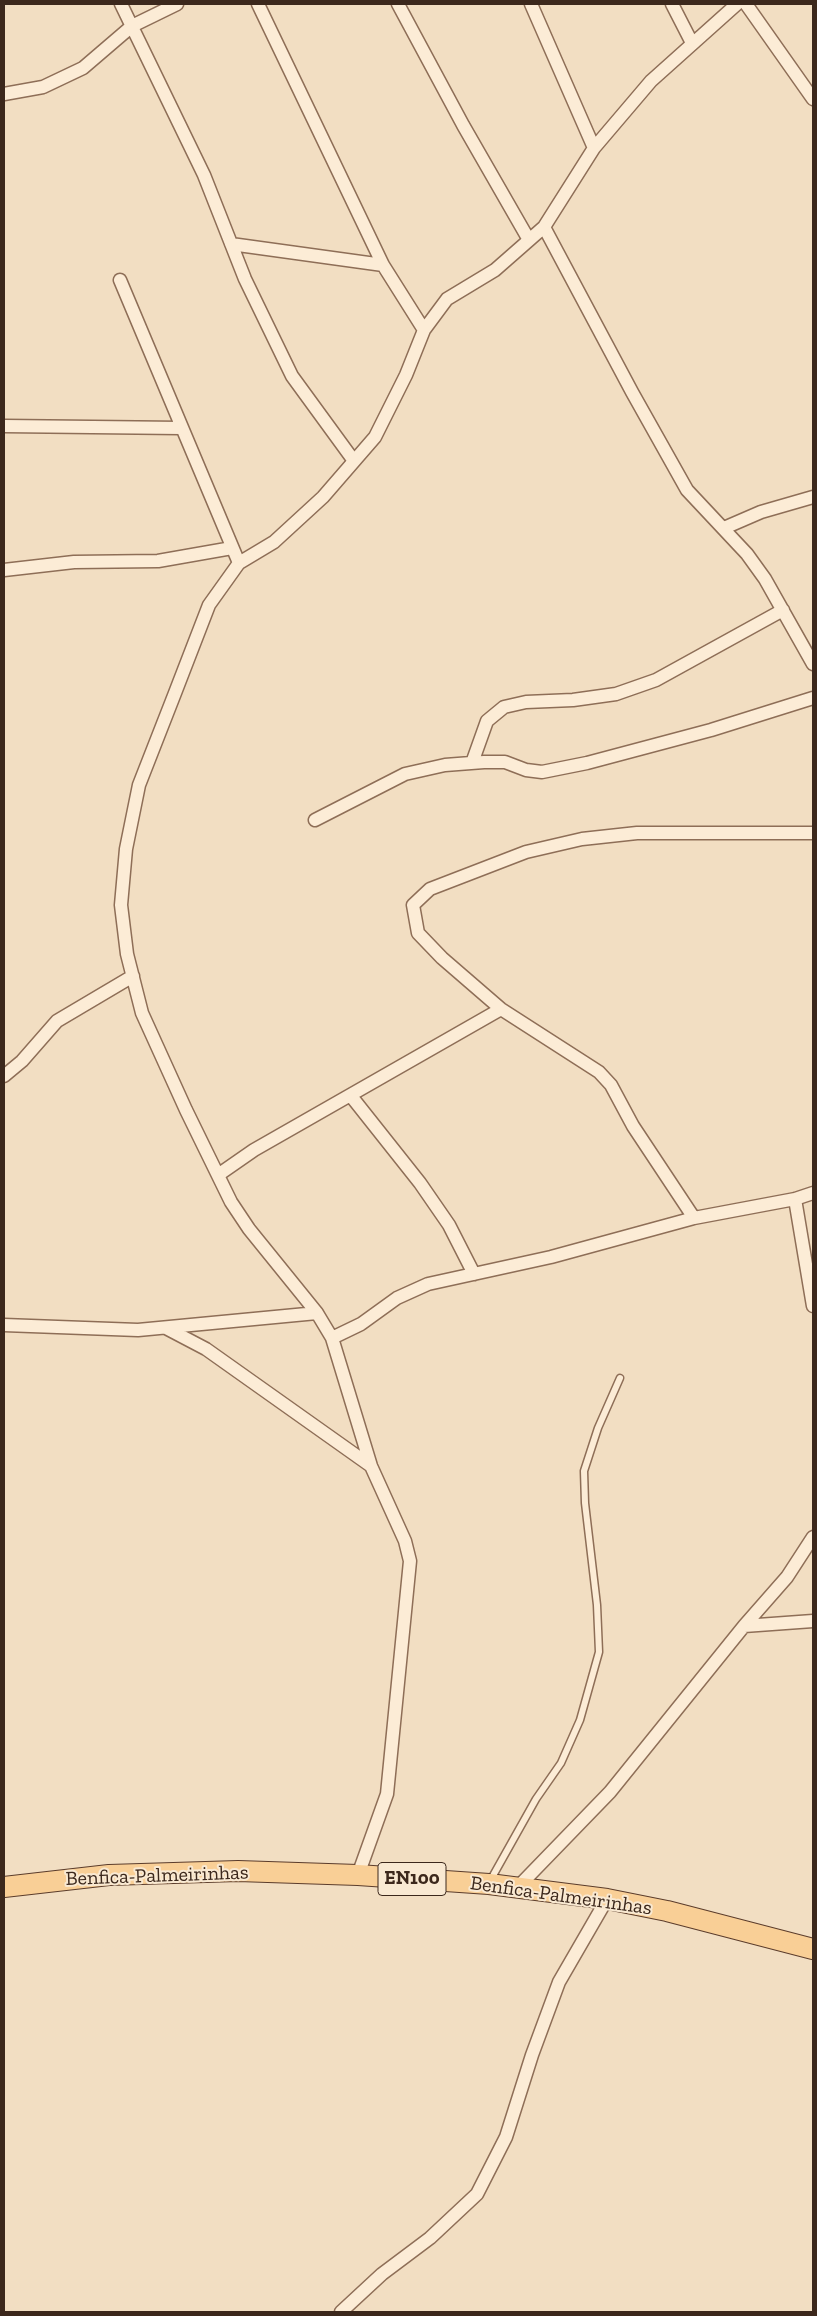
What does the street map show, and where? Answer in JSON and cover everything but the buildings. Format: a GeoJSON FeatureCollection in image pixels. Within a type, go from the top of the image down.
{"type":"FeatureCollection","features":[{"type":"Feature","properties":{"kind":"main road","name":"Benfica-Palmeirinhas"},"geometry":{"type":"LineString","coordinates":[[4,1886],[109,1875],[174,1872],[358,1875],[489,1884],[608,1899],[675,1913],[813,1949]]}},
{"type":"Feature","properties":{"kind":"street"},"geometry":{"type":"LineString","coordinates":[[120,4],[204,175],[245,280],[292,376],[354,461]]}},
{"type":"Feature","properties":{"kind":"street"},"geometry":{"type":"LineString","coordinates":[[4,94],[43,87],[83,68],[132,26],[176,4]]}},
{"type":"Feature","properties":{"kind":"street"},"geometry":{"type":"LineString","coordinates":[[258,4],[383,265],[424,330]]}},
{"type":"Feature","properties":{"kind":"street"},"geometry":{"type":"LineString","coordinates":[[398,4],[458,117],[529,240]]}},
{"type":"Feature","properties":{"kind":"street"},"geometry":{"type":"LineString","coordinates":[[531,4],[594,148]]}},
{"type":"Feature","properties":{"kind":"street"},"geometry":{"type":"LineString","coordinates":[[672,4],[692,43]]}},
{"type":"Feature","properties":{"kind":"street"},"geometry":{"type":"LineString","coordinates":[[358,1875],[387,1794],[410,1561],[405,1540],[371,1466],[332,1338],[317,1313],[249,1229],[231,1202],[186,1110],[142,1013],[128,954],[121,904],[126,849],[139,785],[209,605],[239,563],[274,542],[323,497],[375,437],[406,375],[424,330],[447,299],[495,270],[544,227],[594,148],[651,81],[737,4]]}},
{"type":"Feature","properties":{"kind":"street"},"geometry":{"type":"LineString","coordinates":[[746,4],[813,99]]}},
{"type":"Feature","properties":{"kind":"street"},"geometry":{"type":"LineString","coordinates":[[544,227],[632,392],[687,490],[747,554],[783,610],[813,664]]}},
{"type":"Feature","properties":{"kind":"street"},"geometry":{"type":"LineString","coordinates":[[231,244],[383,265]]}},
{"type":"Feature","properties":{"kind":"street"},"geometry":{"type":"LineString","coordinates":[[120,280],[239,563]]}},
{"type":"Feature","properties":{"kind":"street"},"geometry":{"type":"LineString","coordinates":[[4,426],[181,428]]}},
{"type":"Feature","properties":{"kind":"street"},"geometry":{"type":"LineString","coordinates":[[724,528],[761,512],[813,497]]}},
{"type":"Feature","properties":{"kind":"street"},"geometry":{"type":"LineString","coordinates":[[4,570],[74,562],[158,561],[232,548]]}},
{"type":"Feature","properties":{"kind":"street"},"geometry":{"type":"LineString","coordinates":[[472,763],[487,721],[504,707],[526,702],[573,700],[616,694],[656,680],[783,610]]}},
{"type":"Feature","properties":{"kind":"street"},"geometry":{"type":"LineString","coordinates":[[315,820],[406,774],[445,765],[505,762],[526,770],[542,772],[587,763],[711,730],[813,698]]}},
{"type":"Feature","properties":{"kind":"street"},"geometry":{"type":"LineString","coordinates":[[694,1218],[633,1126],[611,1085],[599,1072],[501,1009],[442,958],[418,933],[413,906],[430,889],[526,852],[582,839],[637,832],[813,834]]}},
{"type":"Feature","properties":{"kind":"street"},"geometry":{"type":"LineString","coordinates":[[4,1076],[22,1061],[57,1021],[133,976]]}},
{"type":"Feature","properties":{"kind":"street"},"geometry":{"type":"LineString","coordinates":[[218,1175],[254,1150],[501,1009]]}},
{"type":"Feature","properties":{"kind":"street"},"geometry":{"type":"LineString","coordinates":[[351,1096],[420,1182],[449,1225],[474,1274]]}},
{"type":"Feature","properties":{"kind":"street"},"geometry":{"type":"LineString","coordinates":[[332,1338],[361,1324],[405,1295],[428,1284],[551,1257],[694,1218],[795,1199],[813,1193]]}},
{"type":"Feature","properties":{"kind":"street"},"geometry":{"type":"LineString","coordinates":[[795,1199],[811,1276],[813,1306]]}},
{"type":"Feature","properties":{"kind":"street"},"geometry":{"type":"LineString","coordinates":[[4,1325],[138,1330],[317,1313]]}},
{"type":"Feature","properties":{"kind":"street"},"geometry":{"type":"LineString","coordinates":[[165,1328],[206,1349],[371,1466]]}},
{"type":"Feature","properties":{"kind":"street"},"geometry":{"type":"LineString","coordinates":[[518,1887],[610,1792],[744,1626],[787,1577],[813,1537]]}},
{"type":"Feature","properties":{"kind":"street"},"geometry":{"type":"LineString","coordinates":[[744,1626],[813,1621]]}},
{"type":"Feature","properties":{"kind":"street"},"geometry":{"type":"LineString","coordinates":[[341,2312],[382,2274],[430,2238],[477,2194],[506,2137],[532,2055],[559,1982],[608,1899]]}},
{"type":"Feature","properties":{"kind":"lane"},"geometry":{"type":"LineString","coordinates":[[489,1884],[536,1799],[561,1763],[580,1720],[599,1652],[597,1605],[585,1503],[584,1471],[598,1428],[620,1378]]}}]}
